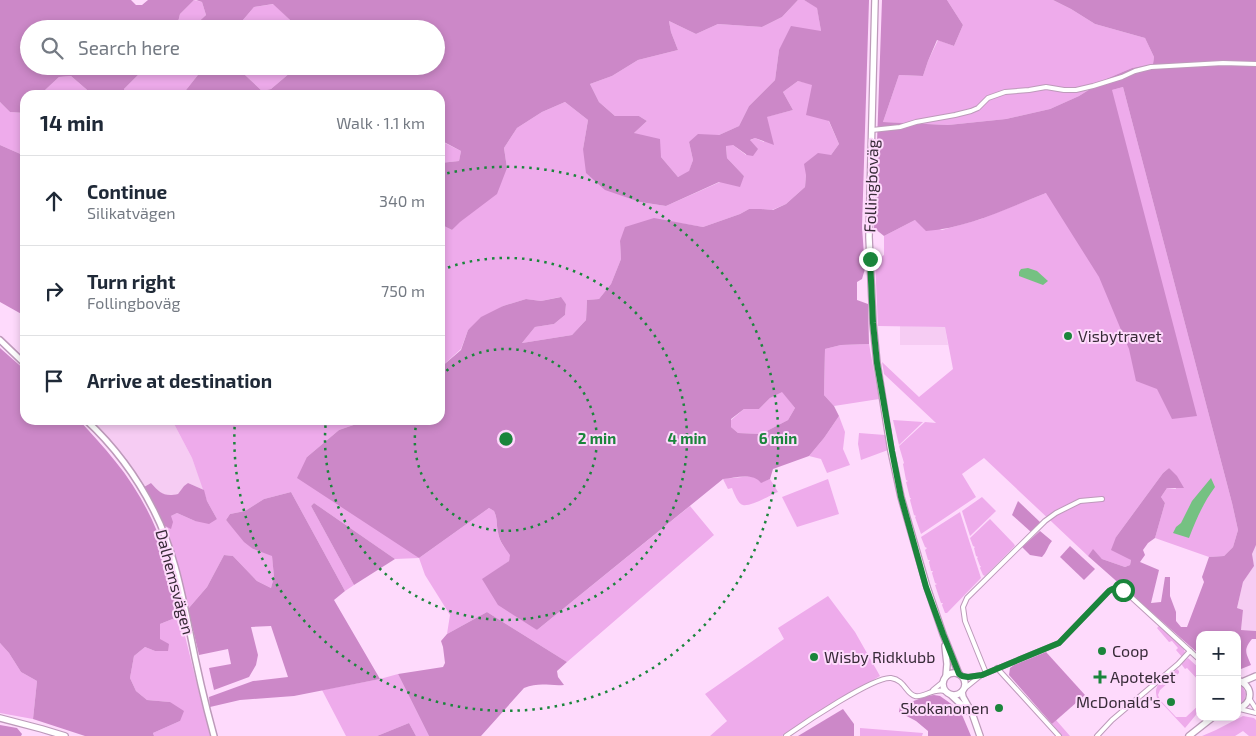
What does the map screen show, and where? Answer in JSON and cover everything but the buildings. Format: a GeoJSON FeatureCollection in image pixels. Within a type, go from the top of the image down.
{"type":"FeatureCollection","features":[{"type":"Feature","properties":{"kind":"main road","name":"Follingboväg"},"geometry":{"type":"LineString","coordinates":[[875,0],[869,237],[877,363],[901,497],[926,587],[943,634],[961,675]]}},
{"type":"Feature","properties":{"kind":"main road","name":"Follingboväg"},"geometry":{"type":"LineString","coordinates":[[943,634],[947,664],[945,678]]}},
{"type":"Feature","properties":{"kind":"main road"},"geometry":{"type":"LineString","coordinates":[[975,721],[966,708],[945,691],[943,685],[945,678],[953,673],[961,675],[966,683],[963,697],[975,721],[980,736]]}},
{"type":"Feature","properties":{"kind":"main road"},"geometry":{"type":"LineString","coordinates":[[1241,681],[1256,676]]}},
{"type":"Feature","properties":{"kind":"main road"},"geometry":{"type":"LineString","coordinates":[[1241,682],[1248,688],[1249,696]]}},
{"type":"Feature","properties":{"kind":"main road"},"geometry":{"type":"LineString","coordinates":[[1241,707],[1245,705],[1256,687]]}},
{"type":"Feature","properties":{"kind":"main road"},"geometry":{"type":"LineString","coordinates":[[951,695],[958,695],[963,691]]}},
{"type":"Feature","properties":{"kind":"main road"},"geometry":{"type":"LineString","coordinates":[[0,718],[65,736]]}},
{"type":"Feature","properties":{"kind":"main road"},"geometry":{"type":"LineString","coordinates":[[1190,736],[1203,721]]}},
{"type":"Feature","properties":{"kind":"main road"},"geometry":{"type":"LineString","coordinates":[[1190,736],[1208,721]]}},
{"type":"Feature","properties":{"kind":"street"},"geometry":{"type":"LineString","coordinates":[[872,130],[900,127],[971,111],[978,108],[988,98],[1005,92],[1046,86],[1064,90],[1076,90],[1151,67],[1223,63],[1256,64]]}},
{"type":"Feature","properties":{"kind":"street"},"geometry":{"type":"LineString","coordinates":[[0,340],[20,359]]}},
{"type":"Feature","properties":{"kind":"street","name":"Dalhemsvägen"},"geometry":{"type":"LineString","coordinates":[[91,425],[120,457],[142,489],[171,553],[203,697],[214,736]]}},
{"type":"Feature","properties":{"kind":"street"},"geometry":{"type":"LineString","coordinates":[[984,674],[965,621],[963,608],[967,598],[1056,513],[1080,500],[1102,498]]}},
{"type":"Feature","properties":{"kind":"street"},"geometry":{"type":"LineString","coordinates":[[961,675],[968,677],[984,674],[1059,643],[1114,588],[1123,590],[1196,656]]}},
{"type":"Feature","properties":{"kind":"street"},"geometry":{"type":"LineString","coordinates":[[1097,736],[1112,720],[1178,664],[1190,651]]}},
{"type":"Feature","properties":{"kind":"street"},"geometry":{"type":"LineString","coordinates":[[998,668],[1059,736]]}},
{"type":"Feature","properties":{"kind":"street"},"geometry":{"type":"LineString","coordinates":[[963,691],[984,674]]}},
{"type":"Feature","properties":{"kind":"street"},"geometry":{"type":"LineString","coordinates":[[786,736],[846,698],[883,679],[892,678],[898,680],[910,693],[921,696],[931,691],[945,678]]}},
{"type":"Feature","properties":{"kind":"street"},"geometry":{"type":"LineString","coordinates":[[931,691],[945,691]]}},
{"type":"Feature","properties":{"kind":"street"},"geometry":{"type":"LineString","coordinates":[[1249,696],[1256,709]]}},
{"type":"Feature","properties":{"kind":"street"},"geometry":{"type":"LineString","coordinates":[[1241,710],[1256,713]]}},
{"type":"Feature","properties":{"kind":"shaded area"},"geometry":{"type":"Polygon","coordinates":[[[0,0],[131,0],[136,5],[142,5],[148,0],[194,0],[180,14],[178,20],[20,20],[20,75],[138,75],[124,90],[87,90],[71,76],[59,77],[45,90],[20,90],[20,113],[10,112],[0,102],[0,0]]]}},
{"type":"Feature","properties":{"kind":"shaded area"},"geometry":{"type":"Polygon","coordinates":[[[194,0],[202,2],[206,15],[201,20],[178,20],[180,14],[194,0]]]}},
{"type":"Feature","properties":{"kind":"shaded area"},"geometry":{"type":"Polygon","coordinates":[[[196,0],[798,0],[782,17],[762,27],[718,24],[696,34],[669,21],[678,50],[638,60],[612,76],[590,84],[599,102],[615,116],[639,116],[647,121],[634,133],[660,139],[661,157],[678,177],[689,171],[693,160],[689,142],[698,134],[719,135],[739,126],[749,106],[775,80],[779,50],[791,26],[821,31],[817,8],[804,0],[869,0],[862,227],[865,269],[862,279],[857,282],[857,300],[868,304],[869,344],[841,345],[825,349],[824,395],[834,406],[839,416],[809,456],[773,469],[770,479],[761,483],[749,477],[723,479],[537,630],[498,605],[482,579],[509,561],[510,555],[502,544],[494,511],[489,508],[419,558],[297,478],[307,457],[339,430],[354,425],[445,425],[445,364],[461,350],[468,330],[481,317],[503,306],[526,299],[541,301],[561,297],[566,304],[565,315],[554,324],[535,327],[522,343],[572,335],[586,320],[587,300],[599,299],[611,284],[621,259],[620,241],[625,227],[654,218],[703,227],[749,209],[773,210],[786,204],[805,187],[806,175],[804,164],[818,153],[831,155],[839,144],[829,121],[806,115],[812,85],[798,81],[783,92],[793,110],[767,117],[774,145],[755,138],[750,140],[758,149],[753,156],[747,155],[733,145],[726,146],[727,158],[744,176],[740,187],[719,182],[666,206],[640,202],[605,190],[586,173],[583,149],[588,120],[565,102],[542,112],[517,128],[504,148],[507,168],[497,194],[452,230],[445,226],[445,162],[459,161],[461,151],[445,143],[445,90],[266,90],[271,89],[287,75],[445,75],[445,20],[290,20],[273,4],[254,7],[243,20],[201,20],[206,15],[202,2],[196,0]],[[782,392],[770,398],[759,409],[744,409],[731,419],[731,427],[738,433],[761,434],[788,420],[795,408],[782,392]]]}},
{"type":"Feature","properties":{"kind":"shaded area"},"geometry":{"type":"Polygon","coordinates":[[[798,0],[804,0],[817,7],[821,31],[779,50],[775,80],[749,106],[739,126],[719,135],[689,142],[693,160],[689,172],[678,177],[661,157],[634,133],[647,121],[639,116],[615,116],[599,102],[590,84],[612,76],[638,60],[678,50],[669,21],[696,34],[718,24],[762,27],[782,17],[798,0]]]}},
{"type":"Feature","properties":{"kind":"shaded area"},"geometry":{"type":"Polygon","coordinates":[[[882,0],[947,0],[963,25],[954,46],[937,40],[923,76],[899,75],[883,122],[948,125],[1006,119],[1050,109],[1079,96],[1106,79],[1132,68],[1153,64],[1154,57],[1145,38],[1095,24],[1053,0],[1256,0],[1256,545],[1252,554],[1254,566],[1243,582],[1237,608],[1243,610],[1241,630],[1256,631],[1256,639],[1252,639],[1246,649],[1251,665],[1241,669],[1241,631],[1196,631],[1196,651],[1088,556],[1093,549],[1102,559],[1125,567],[1130,565],[1131,560],[1111,550],[1116,537],[1163,473],[1169,468],[1177,476],[1184,488],[1167,488],[1161,497],[1165,503],[1155,538],[1143,550],[1145,555],[1140,562],[1159,570],[1151,603],[1161,602],[1165,577],[1170,577],[1170,596],[1176,612],[1176,621],[1181,627],[1187,627],[1204,582],[1202,577],[1209,557],[1224,556],[1233,547],[1238,530],[1123,87],[1112,90],[1197,416],[1172,419],[1157,389],[1136,381],[1129,349],[1099,277],[1046,193],[988,217],[957,226],[926,231],[915,220],[884,236],[874,228],[882,0]]]}},
{"type":"Feature","properties":{"kind":"shaded area"},"geometry":{"type":"Polygon","coordinates":[[[947,0],[1053,0],[1095,24],[1145,38],[1154,57],[1153,64],[1132,68],[1106,79],[1079,96],[1050,109],[1006,119],[948,125],[883,122],[899,75],[923,76],[938,40],[954,46],[963,25],[947,0]]]}},
{"type":"Feature","properties":{"kind":"shaded area"},"geometry":{"type":"Polygon","coordinates":[[[274,4],[290,20],[243,20],[254,7],[274,4]]]}},
{"type":"Feature","properties":{"kind":"shaded area"},"geometry":{"type":"Polygon","coordinates":[[[138,75],[198,75],[186,90],[124,89],[138,75]]]}},
{"type":"Feature","properties":{"kind":"shaded area"},"geometry":{"type":"Polygon","coordinates":[[[198,75],[245,75],[261,90],[186,90],[198,75]]]}},
{"type":"Feature","properties":{"kind":"shaded area"},"geometry":{"type":"Polygon","coordinates":[[[245,75],[287,75],[271,89],[261,90],[245,75]]]}},
{"type":"Feature","properties":{"kind":"shaded area"},"geometry":{"type":"Polygon","coordinates":[[[71,76],[87,90],[45,90],[59,77],[71,76]]]}},
{"type":"Feature","properties":{"kind":"shaded area"},"geometry":{"type":"Polygon","coordinates":[[[798,81],[812,84],[839,144],[831,155],[806,175],[805,187],[786,204],[772,210],[749,209],[703,227],[679,223],[620,241],[621,259],[611,284],[599,299],[587,300],[586,320],[572,335],[522,343],[535,327],[554,324],[565,315],[566,304],[560,297],[541,301],[526,299],[503,306],[468,330],[461,349],[445,363],[445,226],[452,230],[507,168],[504,148],[517,128],[542,112],[565,102],[588,120],[583,149],[640,202],[666,206],[720,182],[744,176],[727,158],[726,145],[733,145],[746,155],[749,141],[755,138],[764,142],[766,117],[793,110],[783,92],[798,81]]]}},
{"type":"Feature","properties":{"kind":"shaded area","name":"Visbytravet"},"geometry":{"type":"Polygon","coordinates":[[[1123,87],[1232,503],[1238,530],[1233,547],[1224,556],[1209,557],[1155,538],[1165,503],[1161,497],[1167,488],[1176,489],[1169,468],[1163,473],[1116,537],[1131,560],[1130,565],[1125,567],[1102,559],[1093,550],[1088,556],[984,458],[962,474],[976,497],[921,534],[910,500],[906,482],[908,481],[906,480],[899,446],[925,422],[936,423],[884,374],[882,362],[919,397],[953,369],[945,327],[878,326],[875,261],[884,255],[884,236],[915,220],[942,230],[981,219],[1046,193],[1112,90],[1123,87]]]}},
{"type":"Feature","properties":{"kind":"shaded area"},"geometry":{"type":"Polygon","coordinates":[[[0,102],[10,112],[20,113],[20,154],[0,145],[0,102]]]}},
{"type":"Feature","properties":{"kind":"shaded area"},"geometry":{"type":"Polygon","coordinates":[[[445,143],[461,151],[459,161],[445,162],[445,143]]]}},
{"type":"Feature","properties":{"kind":"shaded area"},"geometry":{"type":"Polygon","coordinates":[[[0,145],[20,154],[20,313],[0,302],[0,145]]]}},
{"type":"Feature","properties":{"kind":"shaded area"},"geometry":{"type":"Polygon","coordinates":[[[1028,268],[1037,271],[1048,281],[1043,285],[1019,276],[1021,269],[1028,268]]]}},
{"type":"Feature","properties":{"kind":"shaded area"},"geometry":{"type":"Polygon","coordinates":[[[900,326],[945,327],[948,345],[900,345],[900,326]]]}},
{"type":"Feature","properties":{"kind":"shaded area"},"geometry":{"type":"Polygon","coordinates":[[[869,344],[879,399],[834,406],[824,395],[825,349],[841,345],[869,344]]]}},
{"type":"Feature","properties":{"kind":"shaded area"},"geometry":{"type":"Polygon","coordinates":[[[0,348],[20,366],[20,425],[83,425],[111,456],[131,483],[157,530],[168,563],[180,616],[160,624],[160,639],[169,644],[168,651],[155,651],[145,647],[134,656],[130,678],[136,691],[147,700],[170,702],[184,711],[180,721],[153,733],[154,736],[85,736],[33,719],[37,681],[21,672],[0,643],[0,348]]]}},
{"type":"Feature","properties":{"kind":"shaded area"},"geometry":{"type":"Polygon","coordinates":[[[782,391],[795,408],[788,420],[761,434],[738,433],[731,427],[731,420],[744,409],[759,409],[770,398],[782,391]]]}},
{"type":"Feature","properties":{"kind":"shaded area"},"geometry":{"type":"Polygon","coordinates":[[[839,416],[845,432],[843,449],[850,465],[827,473],[821,459],[809,456],[839,416]]]}},
{"type":"Feature","properties":{"kind":"shaded area"},"geometry":{"type":"Polygon","coordinates":[[[893,420],[923,422],[899,445],[893,420]]]}},
{"type":"Feature","properties":{"kind":"shaded area"},"geometry":{"type":"Polygon","coordinates":[[[94,425],[175,425],[192,458],[204,490],[188,483],[178,494],[170,496],[160,493],[151,483],[144,487],[126,458],[94,425]]]}},
{"type":"Feature","properties":{"kind":"shaded area"},"geometry":{"type":"Polygon","coordinates":[[[175,425],[354,425],[339,430],[307,457],[419,558],[395,559],[314,503],[311,506],[354,585],[345,591],[291,492],[264,499],[245,511],[230,514],[226,520],[253,549],[272,555],[274,577],[271,588],[257,581],[233,556],[224,555],[207,587],[188,609],[174,553],[163,525],[171,528],[171,516],[177,513],[195,521],[217,519],[207,501],[192,458],[175,425]]]}},
{"type":"Feature","properties":{"kind":"shaded area"},"geometry":{"type":"Polygon","coordinates":[[[859,433],[885,435],[888,450],[861,460],[858,444],[859,433]]]}},
{"type":"Feature","properties":{"kind":"shaded area"},"geometry":{"type":"Polygon","coordinates":[[[752,476],[758,478],[761,482],[770,479],[778,492],[750,504],[743,505],[739,503],[732,488],[728,489],[723,479],[752,476]]]}},
{"type":"Feature","properties":{"kind":"shaded area"},"geometry":{"type":"Polygon","coordinates":[[[1211,478],[1215,487],[1203,505],[1189,538],[1173,533],[1181,523],[1192,501],[1211,478]]]}},
{"type":"Feature","properties":{"kind":"shaded area"},"geometry":{"type":"Polygon","coordinates":[[[828,479],[839,514],[797,527],[782,497],[828,479]]]}},
{"type":"Feature","properties":{"kind":"shaded area"},"geometry":{"type":"Polygon","coordinates":[[[151,483],[160,492],[169,495],[178,494],[188,483],[204,490],[207,501],[217,519],[209,524],[195,521],[177,513],[171,516],[173,522],[171,529],[163,525],[144,487],[151,483]]]}},
{"type":"Feature","properties":{"kind":"shaded area"},"geometry":{"type":"Polygon","coordinates":[[[291,492],[345,591],[334,600],[380,679],[294,696],[240,700],[210,707],[209,697],[253,681],[288,677],[271,626],[251,627],[258,655],[256,665],[249,677],[214,690],[209,668],[231,664],[228,649],[199,655],[188,609],[207,587],[224,555],[233,556],[257,581],[271,588],[274,577],[272,556],[253,549],[244,542],[226,520],[230,514],[245,511],[264,499],[291,492]]]}},
{"type":"Feature","properties":{"kind":"shaded area"},"geometry":{"type":"Polygon","coordinates":[[[982,497],[996,511],[970,536],[962,511],[982,497]]]}},
{"type":"Feature","properties":{"kind":"shaded area"},"geometry":{"type":"Polygon","coordinates":[[[1018,501],[1041,523],[1031,532],[1012,515],[1018,501]]]}},
{"type":"Feature","properties":{"kind":"shaded area"},"geometry":{"type":"Polygon","coordinates":[[[314,503],[395,559],[354,585],[311,506],[314,503]]]}},
{"type":"Feature","properties":{"kind":"shaded area"},"geometry":{"type":"Polygon","coordinates":[[[690,506],[714,535],[567,662],[487,612],[447,634],[450,615],[425,575],[419,558],[489,508],[494,511],[499,538],[511,554],[509,561],[483,580],[537,630],[690,506]]]}},
{"type":"Feature","properties":{"kind":"shaded area"},"geometry":{"type":"Polygon","coordinates":[[[960,512],[981,578],[945,613],[935,585],[937,584],[935,583],[933,571],[931,571],[930,560],[928,560],[925,550],[927,548],[921,537],[960,512]]]}},
{"type":"Feature","properties":{"kind":"shaded area"},"geometry":{"type":"Polygon","coordinates":[[[990,519],[1015,546],[985,576],[980,568],[975,547],[970,538],[990,519]]]}},
{"type":"Feature","properties":{"kind":"shaded area"},"geometry":{"type":"Polygon","coordinates":[[[1040,531],[1052,541],[1042,557],[1030,555],[1022,547],[1040,531]]]}},
{"type":"Feature","properties":{"kind":"shaded area"},"geometry":{"type":"Polygon","coordinates":[[[1256,545],[1256,631],[1241,630],[1243,610],[1237,608],[1243,582],[1254,566],[1251,554],[1256,545]]]}},
{"type":"Feature","properties":{"kind":"shaded area"},"geometry":{"type":"Polygon","coordinates":[[[1070,546],[1095,569],[1084,580],[1060,557],[1070,546]]]}},
{"type":"Feature","properties":{"kind":"shaded area","name":"Wisby Ridklubb"},"geometry":{"type":"Polygon","coordinates":[[[828,596],[855,632],[880,676],[782,736],[710,736],[727,721],[705,694],[784,639],[778,628],[828,596]]]}},
{"type":"Feature","properties":{"kind":"shaded area"},"geometry":{"type":"Polygon","coordinates":[[[487,612],[567,662],[557,671],[558,677],[564,685],[539,685],[524,688],[481,736],[429,736],[398,674],[443,667],[445,663],[441,641],[447,634],[487,612]]]}},
{"type":"Feature","properties":{"kind":"shaded area"},"geometry":{"type":"Polygon","coordinates":[[[180,616],[210,736],[154,736],[153,733],[180,721],[170,702],[147,700],[136,691],[130,678],[134,656],[145,647],[155,651],[160,639],[160,624],[180,616]]]}},
{"type":"Feature","properties":{"kind":"shaded area"},"geometry":{"type":"Polygon","coordinates":[[[1159,626],[1184,649],[1185,653],[1182,657],[1172,641],[1169,642],[1157,628],[1159,626]]]}},
{"type":"Feature","properties":{"kind":"shaded area"},"geometry":{"type":"Polygon","coordinates":[[[0,643],[21,672],[37,681],[33,719],[0,713],[0,643]]]}},
{"type":"Feature","properties":{"kind":"shaded area"},"geometry":{"type":"Polygon","coordinates":[[[1046,652],[1085,695],[1052,724],[1009,675],[1010,668],[1014,665],[1046,652]]]}},
{"type":"Feature","properties":{"kind":"shaded area"},"geometry":{"type":"Polygon","coordinates":[[[1188,658],[1196,665],[1196,678],[1187,668],[1185,669],[1182,663],[1188,658]]]}},
{"type":"Feature","properties":{"kind":"shaded area"},"geometry":{"type":"Polygon","coordinates":[[[1177,669],[1179,671],[1160,690],[1158,695],[1160,700],[1176,717],[1186,717],[1196,708],[1196,715],[1185,728],[1157,698],[1156,688],[1177,669]]]}},
{"type":"Feature","properties":{"kind":"shaded area"},"geometry":{"type":"Polygon","coordinates":[[[398,674],[429,736],[416,736],[409,723],[377,736],[346,736],[322,690],[398,674]]]}},
{"type":"Feature","properties":{"kind":"shaded area"},"geometry":{"type":"Polygon","coordinates":[[[1241,686],[1246,694],[1244,701],[1241,703],[1241,686]]]}},
{"type":"Feature","properties":{"kind":"shaded area"},"geometry":{"type":"Polygon","coordinates":[[[934,695],[940,696],[960,710],[971,736],[928,736],[928,731],[916,721],[899,712],[900,706],[934,695]]]}},
{"type":"Feature","properties":{"kind":"shaded area"},"geometry":{"type":"Polygon","coordinates":[[[843,709],[854,724],[854,736],[798,736],[843,709]]]}},
{"type":"Feature","properties":{"kind":"shaded area"},"geometry":{"type":"Polygon","coordinates":[[[1241,717],[1254,718],[1256,720],[1256,736],[1249,736],[1243,731],[1235,736],[1202,736],[1233,721],[1241,721],[1241,717]]]}},
{"type":"Feature","properties":{"kind":"shaded area"},"geometry":{"type":"Polygon","coordinates":[[[1056,720],[1070,736],[1062,736],[1052,724],[1056,720]]]}},
{"type":"Feature","properties":{"kind":"shaded area"},"geometry":{"type":"Polygon","coordinates":[[[409,723],[416,736],[377,736],[409,723]]]}},
{"type":"Feature","properties":{"kind":"shaded area"},"geometry":{"type":"Polygon","coordinates":[[[0,725],[17,728],[22,734],[21,736],[0,736],[0,725]]]}},
{"type":"Feature","properties":{"kind":"shaded area"},"geometry":{"type":"Polygon","coordinates":[[[860,728],[923,733],[922,736],[860,736],[860,728]]]}},
{"type":"Feature","properties":{"kind":"place","name":"Visbytravet"},"geometry":{"type":"Point","coordinates":[1068,336]}},
{"type":"Feature","properties":{"kind":"place","name":"Coop"},"geometry":{"type":"Point","coordinates":[1102,651]}},
{"type":"Feature","properties":{"kind":"place","name":"Wisby Ridklubb"},"geometry":{"type":"Point","coordinates":[814,657]}},
{"type":"Feature","properties":{"kind":"place","name":"Apoteket"},"geometry":{"type":"Point","coordinates":[1100,677]}},
{"type":"Feature","properties":{"kind":"place","name":"McDonald's"},"geometry":{"type":"Point","coordinates":[1171,702]}},
{"type":"Feature","properties":{"kind":"place","name":"Skokanonen"},"geometry":{"type":"Point","coordinates":[999,708]}},
{"type":"Feature","properties":{"kind":"route"},"geometry":{"type":"LineString","coordinates":[[870,259],[877,363],[901,497],[926,587],[959,674],[968,677],[982,675],[1059,643],[1109,591],[1114,588],[1123,590]]}}]}
